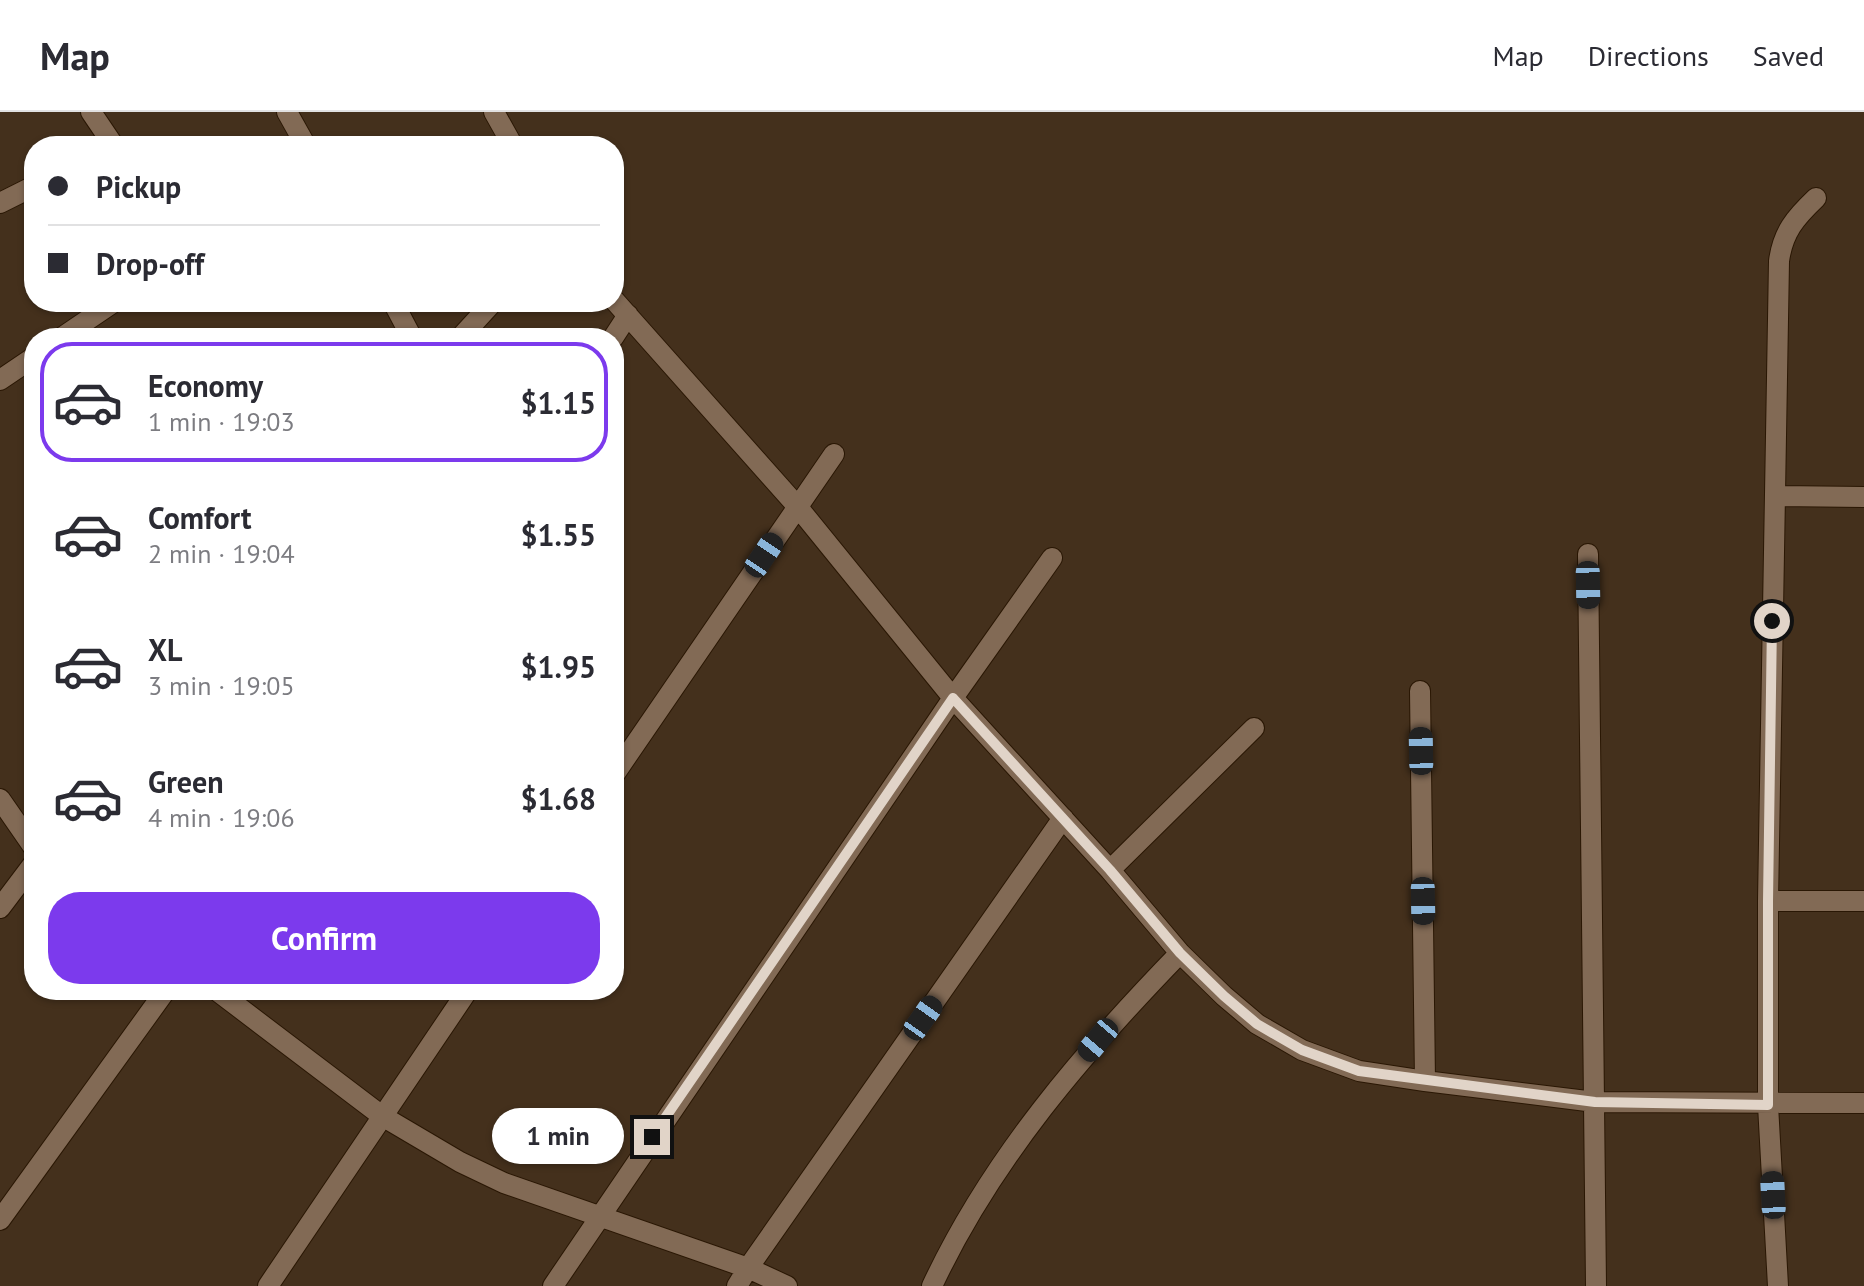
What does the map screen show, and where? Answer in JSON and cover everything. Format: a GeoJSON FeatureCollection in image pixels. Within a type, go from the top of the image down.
{"type":"FeatureCollection","features":[{"type":"Feature","properties":{"kind":"street"},"geometry":{"type":"LineString","coordinates":[[91,112],[107,136]]}},
{"type":"Feature","properties":{"kind":"street"},"geometry":{"type":"LineString","coordinates":[[287,112],[300,136]]}},
{"type":"Feature","properties":{"kind":"street"},"geometry":{"type":"LineString","coordinates":[[494,112],[507,136]]}},
{"type":"Feature","properties":{"kind":"street"},"geometry":{"type":"LineString","coordinates":[[0,203],[24,191]]}},
{"type":"Feature","properties":{"kind":"street"},"geometry":{"type":"LineString","coordinates":[[1778,1286],[1768,1105],[1768,901],[1779,261],[1786,230],[1816,198]]}},
{"type":"Feature","properties":{"kind":"street"},"geometry":{"type":"LineString","coordinates":[[624,311],[797,506],[953,698],[1110,870],[1180,953],[1257,1024],[1302,1050],[1359,1071],[1425,1081],[1595,1102],[1864,1103]]}},
{"type":"Feature","properties":{"kind":"street"},"geometry":{"type":"LineString","coordinates":[[76,328],[99,312]]}},
{"type":"Feature","properties":{"kind":"street"},"geometry":{"type":"LineString","coordinates":[[469,328],[484,312]]}},
{"type":"Feature","properties":{"kind":"street"},"geometry":{"type":"LineString","coordinates":[[0,380],[24,364]]}},
{"type":"Feature","properties":{"kind":"street"},"geometry":{"type":"LineString","coordinates":[[624,760],[834,454]]}},
{"type":"Feature","properties":{"kind":"street"},"geometry":{"type":"LineString","coordinates":[[1775,496],[1864,497]]}},
{"type":"Feature","properties":{"kind":"street"},"geometry":{"type":"LineString","coordinates":[[1588,554],[1596,1286]]}},
{"type":"Feature","properties":{"kind":"street"},"geometry":{"type":"LineString","coordinates":[[553,1286],[953,698],[1052,558]]}},
{"type":"Feature","properties":{"kind":"street"},"geometry":{"type":"LineString","coordinates":[[1420,691],[1425,1081]]}},
{"type":"Feature","properties":{"kind":"street"},"geometry":{"type":"LineString","coordinates":[[1110,870],[1254,728]]}},
{"type":"Feature","properties":{"kind":"street"},"geometry":{"type":"LineString","coordinates":[[0,799],[24,834]]}},
{"type":"Feature","properties":{"kind":"street"},"geometry":{"type":"LineString","coordinates":[[737,1286],[1063,818]]}},
{"type":"Feature","properties":{"kind":"street"},"geometry":{"type":"LineString","coordinates":[[0,908],[24,876]]}},
{"type":"Feature","properties":{"kind":"street"},"geometry":{"type":"LineString","coordinates":[[1768,901],[1864,901]]}},
{"type":"Feature","properties":{"kind":"street"},"geometry":{"type":"LineString","coordinates":[[932,1286],[980,1196],[1048,1098],[1115,1020],[1180,953]]}},
{"type":"Feature","properties":{"kind":"street"},"geometry":{"type":"LineString","coordinates":[[0,1220],[159,1000]]}},
{"type":"Feature","properties":{"kind":"street"},"geometry":{"type":"LineString","coordinates":[[229,1000],[382,1116],[460,1162],[504,1183],[748,1268],[787,1286]]}},
{"type":"Feature","properties":{"kind":"street"},"geometry":{"type":"LineString","coordinates":[[268,1286],[461,1000]]}},
{"type":"Feature","properties":{"kind":"route"},"geometry":{"type":"LineString","coordinates":[[652,1137],[953,698],[1110,870],[1180,953],[1257,1024],[1302,1050],[1359,1071],[1595,1102],[1768,1105],[1772,621]]}}]}
